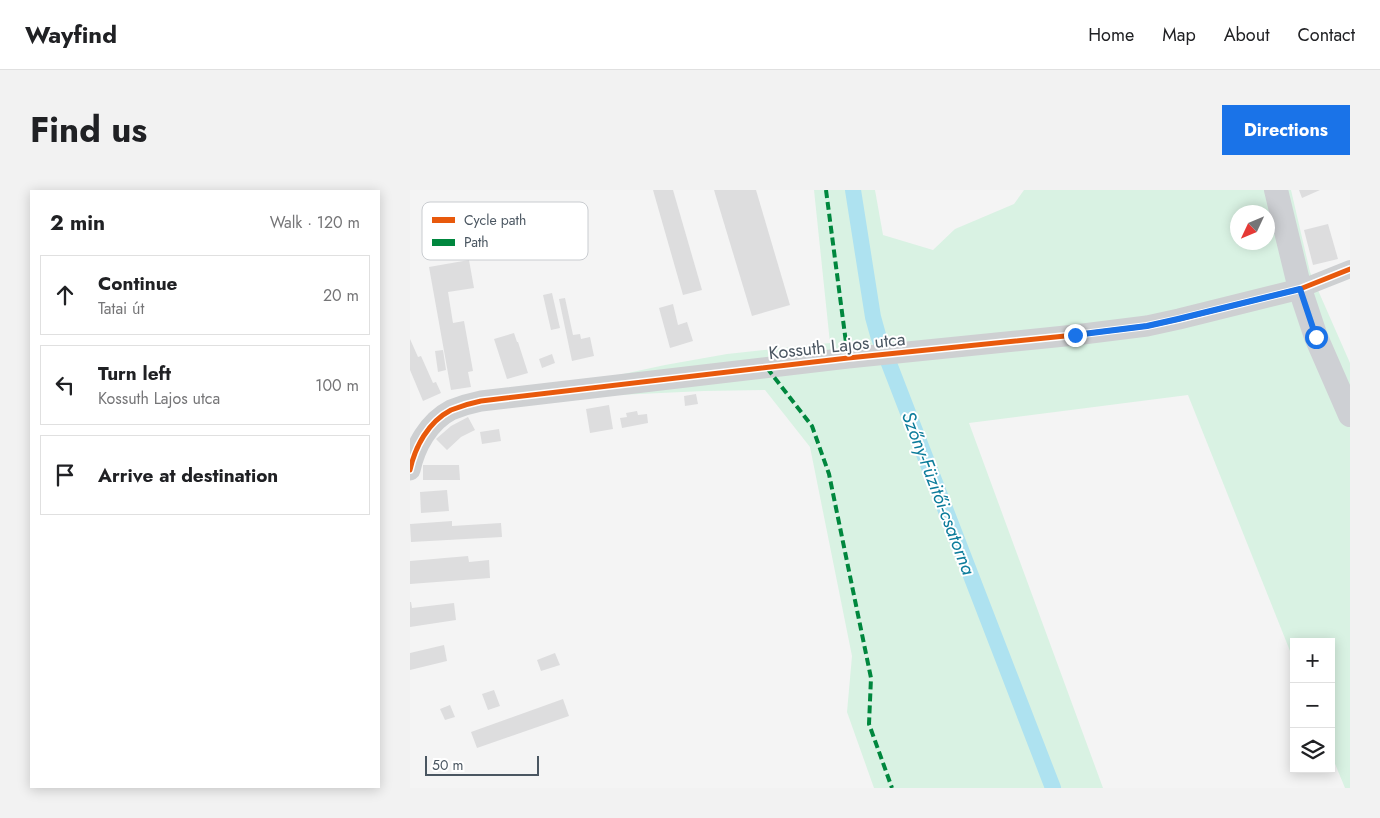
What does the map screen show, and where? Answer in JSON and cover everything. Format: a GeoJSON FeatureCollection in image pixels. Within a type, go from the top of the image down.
{"type":"FeatureCollection","features":[{"type":"Feature","properties":{"kind":"main road"},"geometry":{"type":"LineString","coordinates":[[1276,190],[1300,289],[1316,337],[1350,416]]}},
{"type":"Feature","properties":{"kind":"street"},"geometry":{"type":"LineString","coordinates":[[1300,289],[1350,269]]}},
{"type":"Feature","properties":{"kind":"street","name":"Kossuth Lajos utca"},"geometry":{"type":"LineString","coordinates":[[410,470],[418,444],[438,419],[451,410],[481,401],[1147,326],[1300,289]]}},
{"type":"Feature","properties":{"kind":"green space"},"geometry":{"type":"Polygon","coordinates":[[[814,190],[875,190],[883,235],[933,250],[955,229],[1014,204],[1024,190],[1291,190],[1310,272],[1350,363],[1350,788],[1345,788],[1335,764],[1335,638],[1290,638],[1290,651],[1188,395],[969,423],[1103,788],[874,788],[847,712],[852,656],[810,447],[765,390],[618,395],[614,376],[727,354],[830,343],[814,190]]]}},
{"type":"Feature","properties":{"kind":"building"},"geometry":{"type":"Polygon","coordinates":[[[653,190],[673,190],[702,290],[683,295],[653,190]]]}},
{"type":"Feature","properties":{"kind":"building"},"geometry":{"type":"Polygon","coordinates":[[[714,190],[756,190],[790,305],[752,316],[714,190]]]}},
{"type":"Feature","properties":{"kind":"building"},"geometry":{"type":"Polygon","coordinates":[[[1299,190],[1320,190],[1302,198],[1299,190]]]}},
{"type":"Feature","properties":{"kind":"building"},"geometry":{"type":"Polygon","coordinates":[[[1328,224],[1338,259],[1313,265],[1304,230],[1328,224]]]}},
{"type":"Feature","properties":{"kind":"building"},"geometry":{"type":"Polygon","coordinates":[[[469,260],[474,288],[448,292],[453,323],[464,321],[473,371],[468,372],[471,387],[451,390],[429,267],[469,260]]]}},
{"type":"Feature","properties":{"kind":"building"},"geometry":{"type":"Polygon","coordinates":[[[552,293],[560,328],[551,330],[543,295],[552,293]]]}},
{"type":"Feature","properties":{"kind":"building"},"geometry":{"type":"Polygon","coordinates":[[[565,298],[573,335],[580,334],[581,339],[590,337],[594,356],[572,361],[559,299],[565,298]]]}},
{"type":"Feature","properties":{"kind":"building"},"geometry":{"type":"Polygon","coordinates":[[[673,304],[678,325],[687,322],[693,341],[670,348],[659,308],[673,304]]]}},
{"type":"Feature","properties":{"kind":"building"},"geometry":{"type":"Polygon","coordinates":[[[514,333],[528,373],[507,379],[494,339],[514,333]]]}},
{"type":"Feature","properties":{"kind":"building"},"geometry":{"type":"Polygon","coordinates":[[[410,339],[418,357],[421,356],[433,383],[436,382],[441,393],[423,401],[410,370],[410,339]]]}},
{"type":"Feature","properties":{"kind":"building"},"geometry":{"type":"Polygon","coordinates":[[[443,350],[446,370],[438,372],[435,351],[443,350]]]}},
{"type":"Feature","properties":{"kind":"building"},"geometry":{"type":"Polygon","coordinates":[[[552,354],[555,363],[542,368],[539,359],[552,354]]]}},
{"type":"Feature","properties":{"kind":"building"},"geometry":{"type":"Polygon","coordinates":[[[696,394],[698,404],[685,406],[684,396],[696,394]]]}},
{"type":"Feature","properties":{"kind":"building"},"geometry":{"type":"Polygon","coordinates":[[[609,405],[613,429],[590,433],[586,409],[609,405]]]}},
{"type":"Feature","properties":{"kind":"building"},"geometry":{"type":"Polygon","coordinates":[[[637,411],[638,415],[647,414],[648,423],[622,428],[620,418],[627,417],[626,413],[637,411]]]}},
{"type":"Feature","properties":{"kind":"building"},"geometry":{"type":"Polygon","coordinates":[[[468,417],[475,430],[461,437],[447,450],[436,439],[451,426],[468,417]]]}},
{"type":"Feature","properties":{"kind":"building"},"geometry":{"type":"Polygon","coordinates":[[[499,429],[501,441],[482,444],[480,432],[499,429]]]}},
{"type":"Feature","properties":{"kind":"building"},"geometry":{"type":"Polygon","coordinates":[[[423,465],[459,465],[460,480],[423,480],[423,465]]]}},
{"type":"Feature","properties":{"kind":"building"},"geometry":{"type":"Polygon","coordinates":[[[447,490],[449,511],[421,513],[420,492],[447,490]]]}},
{"type":"Feature","properties":{"kind":"building"},"geometry":{"type":"Polygon","coordinates":[[[452,521],[452,526],[501,523],[502,537],[411,542],[410,524],[452,521]]]}},
{"type":"Feature","properties":{"kind":"building"},"geometry":{"type":"Polygon","coordinates":[[[468,556],[469,562],[489,560],[490,578],[410,584],[410,561],[468,556]]]}},
{"type":"Feature","properties":{"kind":"building"},"geometry":{"type":"Polygon","coordinates":[[[410,602],[412,608],[454,603],[456,620],[410,627],[410,602]]]}},
{"type":"Feature","properties":{"kind":"building"},"geometry":{"type":"Polygon","coordinates":[[[444,645],[447,661],[410,670],[410,653],[444,645]]]}},
{"type":"Feature","properties":{"kind":"building"},"geometry":{"type":"Polygon","coordinates":[[[555,653],[560,665],[541,671],[537,660],[555,653]]]}},
{"type":"Feature","properties":{"kind":"building"},"geometry":{"type":"Polygon","coordinates":[[[494,690],[500,706],[488,710],[482,694],[494,690]]]}},
{"type":"Feature","properties":{"kind":"building"},"geometry":{"type":"Polygon","coordinates":[[[563,699],[569,716],[477,748],[471,732],[563,699]]]}},
{"type":"Feature","properties":{"kind":"building"},"geometry":{"type":"Polygon","coordinates":[[[450,705],[455,717],[445,720],[440,709],[450,705]]]}},
{"type":"Feature","properties":{"kind":"waterway","name":"Szőny-Füzitői-csatorna"},"geometry":{"type":"LineString","coordinates":[[853,190],[873,317],[878,335],[1053,788]]}},
{"type":"Feature","properties":{"kind":"marked path"},"geometry":{"type":"LineString","coordinates":[[826,190],[848,358]]}},
{"type":"Feature","properties":{"kind":"marked path"},"geometry":{"type":"LineString","coordinates":[[767,368],[812,426],[829,474],[871,678],[869,724],[892,788]]}},
{"type":"Feature","properties":{"kind":"cycle path"},"geometry":{"type":"LineString","coordinates":[[410,470],[419,444],[429,428],[451,410],[477,402],[848,358],[1147,326],[1300,289],[1350,269]]}},
{"type":"Feature","properties":{"kind":"route"},"geometry":{"type":"LineString","coordinates":[[1075,335],[1147,326],[1300,289],[1316,337]]}}]}
